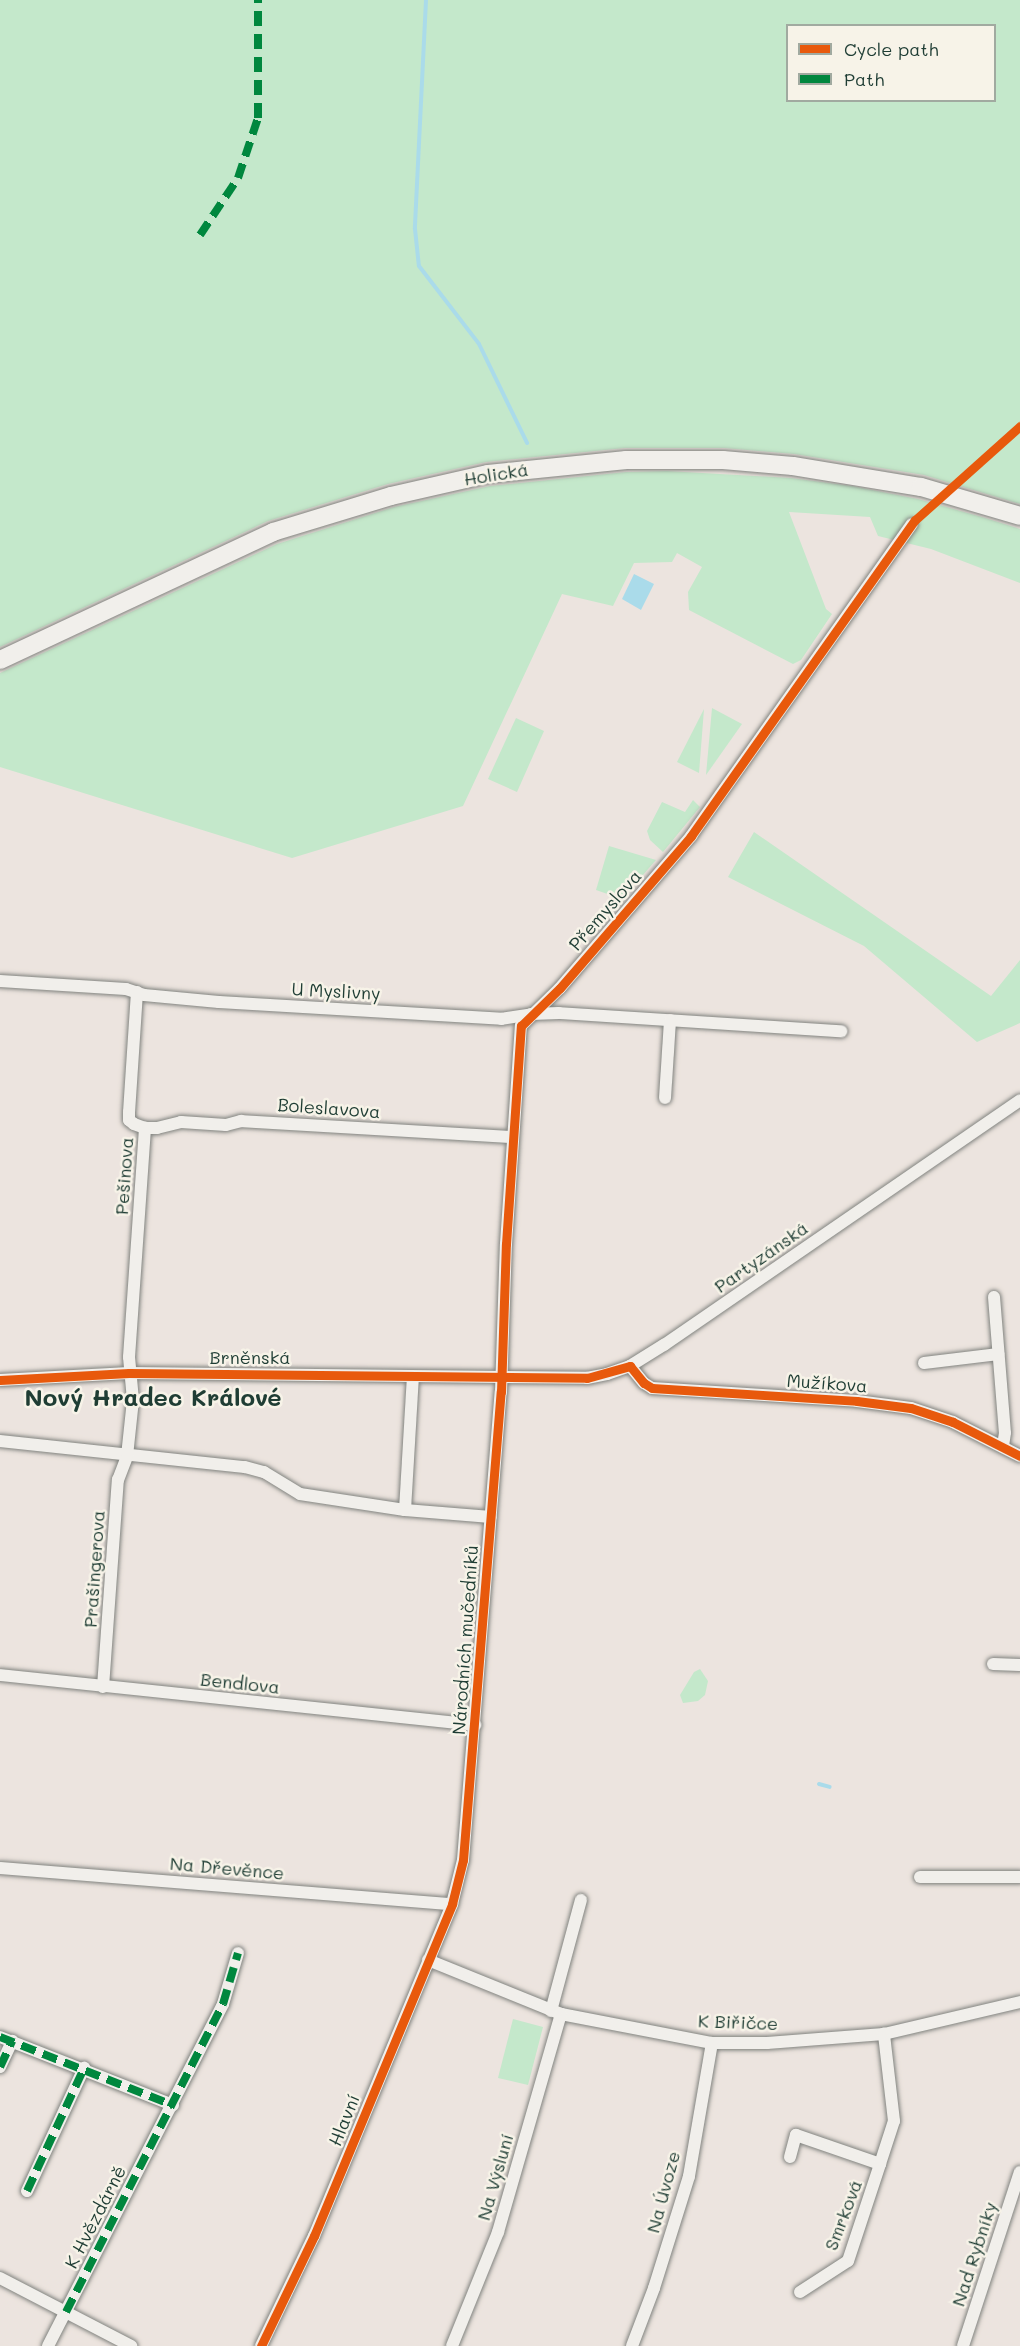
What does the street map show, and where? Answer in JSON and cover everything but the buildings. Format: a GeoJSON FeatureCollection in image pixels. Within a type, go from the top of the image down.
{"type":"FeatureCollection","features":[{"type":"Feature","properties":{"kind":"main road","name":"Holická"},"geometry":{"type":"LineString","coordinates":[[0,660],[273,532],[391,496],[488,474],[626,460],[735,461],[793,466],[921,487],[1020,516]]}},
{"type":"Feature","properties":{"kind":"street","name":"Přemyslova"},"geometry":{"type":"LineString","coordinates":[[500,1377],[521,1026],[560,988],[692,836],[912,524]]}},
{"type":"Feature","properties":{"kind":"street","name":"U Myslivny"},"geometry":{"type":"LineString","coordinates":[[0,981],[137,992],[144,995],[219,1002],[501,1019],[531,1014],[841,1031]]}},
{"type":"Feature","properties":{"kind":"street","name":"Pešinova"},"geometry":{"type":"LineString","coordinates":[[127,1456],[133,1400],[129,1372],[145,1128],[129,1120],[137,992]]}},
{"type":"Feature","properties":{"kind":"street"},"geometry":{"type":"LineString","coordinates":[[665,1098],[670,1020]]}},
{"type":"Feature","properties":{"kind":"street","name":"Partyzánská"},"geometry":{"type":"LineString","coordinates":[[500,1377],[587,1378],[630,1366],[1020,1100]]}},
{"type":"Feature","properties":{"kind":"street","name":"Boleslavova"},"geometry":{"type":"LineString","coordinates":[[145,1128],[181,1122],[226,1125],[241,1121],[513,1137]]}},
{"type":"Feature","properties":{"kind":"street"},"geometry":{"type":"LineString","coordinates":[[994,1297],[1005,1433],[1003,1446]]}},
{"type":"Feature","properties":{"kind":"street"},"geometry":{"type":"LineString","coordinates":[[924,1363],[998,1354]]}},
{"type":"Feature","properties":{"kind":"street","name":"Mužíkova"},"geometry":{"type":"LineString","coordinates":[[630,1366],[644,1383],[652,1388],[857,1401],[911,1408],[953,1422],[1020,1456]]}},
{"type":"Feature","properties":{"kind":"street","name":"Brněnská"},"geometry":{"type":"LineString","coordinates":[[0,1380],[129,1372],[500,1377]]}},
{"type":"Feature","properties":{"kind":"street"},"geometry":{"type":"LineString","coordinates":[[405,1510],[413,1377]]}},
{"type":"Feature","properties":{"kind":"street","name":"Národních mučedníků"},"geometry":{"type":"LineString","coordinates":[[452,1904],[463,1860],[476,1725],[500,1377]]}},
{"type":"Feature","properties":{"kind":"street"},"geometry":{"type":"LineString","coordinates":[[0,1441],[245,1467],[264,1472],[300,1494],[405,1510],[491,1517]]}},
{"type":"Feature","properties":{"kind":"street","name":"Prašingerova"},"geometry":{"type":"LineString","coordinates":[[103,1687],[118,1480],[127,1456]]}},
{"type":"Feature","properties":{"kind":"street"},"geometry":{"type":"LineString","coordinates":[[993,1664],[1020,1665]]}},
{"type":"Feature","properties":{"kind":"street","name":"Bendlova"},"geometry":{"type":"LineString","coordinates":[[0,1675],[476,1725]]}},
{"type":"Feature","properties":{"kind":"street","name":"Na Dřevěnce"},"geometry":{"type":"LineString","coordinates":[[0,1868],[452,1904]]}},
{"type":"Feature","properties":{"kind":"street"},"geometry":{"type":"LineString","coordinates":[[920,1877],[1020,1877]]}},
{"type":"Feature","properties":{"kind":"street","name":"Na Výsluní"},"geometry":{"type":"LineString","coordinates":[[452,2346],[498,2232],[556,2013],[581,1900]]}},
{"type":"Feature","properties":{"kind":"street","name":"Hlavní"},"geometry":{"type":"LineString","coordinates":[[261,2346],[314,2236],[452,1904]]}},
{"type":"Feature","properties":{"kind":"street","name":"K Hvězdárně"},"geometry":{"type":"LineString","coordinates":[[48,2346],[223,2004],[238,1953]]}},
{"type":"Feature","properties":{"kind":"street","name":"K Biřičce"},"geometry":{"type":"LineString","coordinates":[[428,1960],[556,2013],[712,2043],[767,2043],[884,2034],[1020,2002]]}},
{"type":"Feature","properties":{"kind":"street","name":"Smrková"},"geometry":{"type":"LineString","coordinates":[[800,2292],[848,2261],[894,2121],[884,2034]]}},
{"type":"Feature","properties":{"kind":"street"},"geometry":{"type":"LineString","coordinates":[[0,2037],[84,2068],[173,2105]]}},
{"type":"Feature","properties":{"kind":"street"},"geometry":{"type":"LineString","coordinates":[[0,2067],[12,2041]]}},
{"type":"Feature","properties":{"kind":"street","name":"Na Úvoze"},"geometry":{"type":"LineString","coordinates":[[632,2346],[654,2288],[689,2176],[712,2043]]}},
{"type":"Feature","properties":{"kind":"street"},"geometry":{"type":"LineString","coordinates":[[27,2191],[84,2068]]}},
{"type":"Feature","properties":{"kind":"street","name":"Smrková"},"geometry":{"type":"LineString","coordinates":[[790,2157],[796,2135],[880,2164]]}},
{"type":"Feature","properties":{"kind":"street","name":"Nad Rybníky"},"geometry":{"type":"LineString","coordinates":[[963,2346],[1020,2172]]}},
{"type":"Feature","properties":{"kind":"street"},"geometry":{"type":"LineString","coordinates":[[0,2278],[131,2346]]}},
{"type":"Feature","properties":{"kind":"green space"},"geometry":{"type":"Polygon","coordinates":[[[0,0],[1020,0],[1020,504],[924,475],[794,454],[724,448],[625,448],[486,462],[388,484],[268,521],[0,647],[0,0]]]}},
{"type":"Feature","properties":{"kind":"green space"},"geometry":{"type":"Polygon","coordinates":[[[667,471],[791,478],[852,486],[918,499],[1020,529],[1020,583],[931,549],[878,536],[870,517],[789,512],[826,609],[832,614],[801,660],[793,664],[689,610],[688,592],[702,567],[677,553],[672,562],[634,563],[613,606],[562,594],[463,806],[292,858],[0,767],[0,673],[277,544],[394,507],[490,486],[626,472],[667,471]]]}},
{"type":"Feature","properties":{"kind":"green space"},"geometry":{"type":"Polygon","coordinates":[[[712,708],[742,724],[706,775],[712,708]]]}},
{"type":"Feature","properties":{"kind":"green space"},"geometry":{"type":"Polygon","coordinates":[[[704,709],[699,773],[677,762],[704,709]]]}},
{"type":"Feature","properties":{"kind":"green space"},"geometry":{"type":"Polygon","coordinates":[[[516,718],[544,731],[517,792],[488,779],[516,718]]]}},
{"type":"Feature","properties":{"kind":"green space"},"geometry":{"type":"Polygon","coordinates":[[[693,800],[700,807],[663,852],[650,840],[647,831],[662,802],[685,812],[693,800]]]}},
{"type":"Feature","properties":{"kind":"green space"},"geometry":{"type":"Polygon","coordinates":[[[754,832],[991,996],[1020,960],[1020,1023],[977,1042],[864,946],[728,877],[754,832]]]}},
{"type":"Feature","properties":{"kind":"green space"},"geometry":{"type":"Polygon","coordinates":[[[609,846],[656,860],[622,899],[596,890],[609,846]]]}},
{"type":"Feature","properties":{"kind":"green space"},"geometry":{"type":"Polygon","coordinates":[[[700,1669],[708,1681],[705,1695],[698,1701],[683,1703],[680,1695],[694,1672],[700,1669]]]}},
{"type":"Feature","properties":{"kind":"green space"},"geometry":{"type":"Polygon","coordinates":[[[513,2019],[543,2027],[528,2085],[498,2078],[513,2019]]]}},
{"type":"Feature","properties":{"kind":"water"},"geometry":{"type":"Polygon","coordinates":[[[634,574],[654,584],[641,610],[622,599],[634,574]]]}},
{"type":"Feature","properties":{"kind":"waterway"},"geometry":{"type":"LineString","coordinates":[[426,0],[415,229],[419,266],[479,344],[527,443]]}},
{"type":"Feature","properties":{"kind":"waterway"},"geometry":{"type":"LineString","coordinates":[[819,1784],[830,1787]]}},
{"type":"Feature","properties":{"kind":"marked path"},"geometry":{"type":"LineString","coordinates":[[200,235],[238,178],[258,118],[258,0]]}},
{"type":"Feature","properties":{"kind":"marked path"},"geometry":{"type":"LineString","coordinates":[[66,2312],[223,2004],[238,1953]]}},
{"type":"Feature","properties":{"kind":"marked path"},"geometry":{"type":"LineString","coordinates":[[0,2037],[173,2105]]}},
{"type":"Feature","properties":{"kind":"marked path"},"geometry":{"type":"LineString","coordinates":[[0,2067],[12,2041]]}},
{"type":"Feature","properties":{"kind":"marked path"},"geometry":{"type":"LineString","coordinates":[[27,2191],[84,2068]]}},
{"type":"Feature","properties":{"kind":"cycle path"},"geometry":{"type":"LineString","coordinates":[[261,2346],[314,2236],[452,1904],[463,1860],[501,1392],[506,1244],[521,1026],[560,988],[691,836],[915,520],[1020,426]]}},
{"type":"Feature","properties":{"kind":"cycle path"},"geometry":{"type":"LineString","coordinates":[[0,1380],[129,1373],[587,1378],[630,1366],[644,1383],[652,1388],[857,1401],[911,1408],[953,1422],[1020,1456]]}},
{"type":"Feature","properties":{"kind":"district","name":"Nový Hradec Králové"},"geometry":{"type":"Point","coordinates":[153,1397]}}]}
